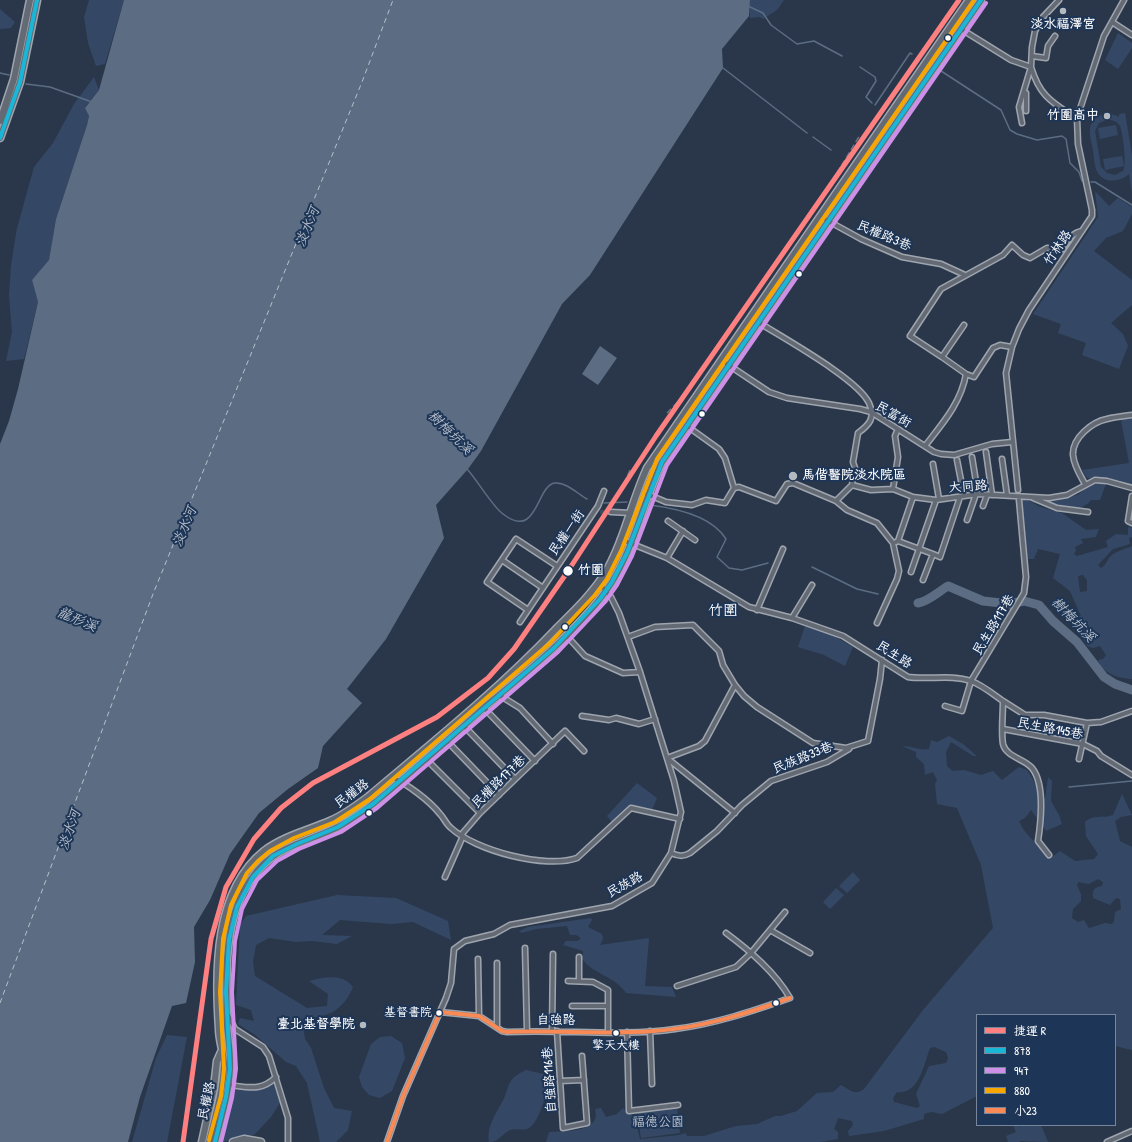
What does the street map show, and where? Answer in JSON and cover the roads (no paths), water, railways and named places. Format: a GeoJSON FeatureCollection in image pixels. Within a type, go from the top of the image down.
{"type":"FeatureCollection","features":[{"type":"Feature","properties":{"kind":"main road"},"geometry":{"type":"LineString","coordinates":[[0,121],[14,79],[30,0]]}},
{"type":"Feature","properties":{"kind":"main road"},"geometry":{"type":"LineString","coordinates":[[0,138],[20,82],[37,0]]}},
{"type":"Feature","properties":{"kind":"main road","name":"民權路"},"geometry":{"type":"LineString","coordinates":[[209,1142],[222,1081],[224,1063],[221,1052],[218,1010],[220,951],[228,908],[239,881],[255,860],[278,842],[344,814],[392,777],[526,660],[581,604],[599,583],[614,554],[631,514],[638,487],[647,468],[969,0]]}},
{"type":"Feature","properties":{"kind":"main road","name":"民權路"},"geometry":{"type":"LineString","coordinates":[[215,1142],[228,1085],[230,1054],[227,975],[230,940],[240,901],[250,879],[261,867],[284,849],[347,823],[377,801],[464,726],[566,634],[606,590],[624,560],[647,494],[662,462],[981,0]]}},
{"type":"Feature","properties":{"kind":"main road"},"geometry":{"type":"LineString","coordinates":[[202,1142],[214,1088],[217,1061],[221,1052]]}},
{"type":"Feature","properties":{"kind":"main road"},"geometry":{"type":"LineString","coordinates":[[233,1142],[244,1139],[262,1142]]}},
{"type":"Feature","properties":{"kind":"street"},"geometry":{"type":"LineString","coordinates":[[1022,122],[1019,107],[1026,88],[1031,67],[1035,31],[1042,17],[1059,0]]}},
{"type":"Feature","properties":{"kind":"street","name":"竹林路"},"geometry":{"type":"LineString","coordinates":[[1018,488],[1006,374],[1012,347],[1029,310],[1089,221],[1092,210],[1078,144],[1077,119],[1082,98],[1104,36],[1124,0]]}},
{"type":"Feature","properties":{"kind":"street"},"geometry":{"type":"LineString","coordinates":[[1112,22],[1132,35]]}},
{"type":"Feature","properties":{"kind":"street"},"geometry":{"type":"LineString","coordinates":[[961,29],[1011,60],[1031,67]]}},
{"type":"Feature","properties":{"kind":"street"},"geometry":{"type":"LineString","coordinates":[[1032,56],[1046,58],[1048,46],[1055,36]]}},
{"type":"Feature","properties":{"kind":"street"},"geometry":{"type":"LineString","coordinates":[[1031,67],[1036,82],[1044,96],[1077,119]]}},
{"type":"Feature","properties":{"kind":"street"},"geometry":{"type":"LineString","coordinates":[[1026,88],[1026,111]]}},
{"type":"Feature","properties":{"kind":"street","name":"民權路3巷"},"geometry":{"type":"LineString","coordinates":[[821,217],[828,222],[902,257],[941,264],[965,275]]}},
{"type":"Feature","properties":{"kind":"street"},"geometry":{"type":"LineString","coordinates":[[1012,347],[1000,345],[993,348],[974,377],[966,374],[910,336],[941,289],[1003,255],[1012,245],[1023,255],[1030,258],[1047,248],[1060,251],[1072,236],[1082,231]]}},
{"type":"Feature","properties":{"kind":"street"},"geometry":{"type":"LineString","coordinates":[[758,322],[847,378],[869,403],[872,418],[868,426],[858,433],[853,462],[855,468],[852,485],[836,502]]}},
{"type":"Feature","properties":{"kind":"street"},"geometry":{"type":"LineString","coordinates":[[942,357],[964,325]]}},
{"type":"Feature","properties":{"kind":"street","name":"民富街"},"geometry":{"type":"LineString","coordinates":[[721,360],[769,392],[787,398],[871,412],[934,452],[954,455],[992,444],[1012,442]]}},
{"type":"Feature","properties":{"kind":"street"},"geometry":{"type":"LineString","coordinates":[[925,446],[954,407],[961,393],[966,374]]}},
{"type":"Feature","properties":{"kind":"street"},"geometry":{"type":"LineString","coordinates":[[859,390],[863,386]]}},
{"type":"Feature","properties":{"kind":"street"},"geometry":{"type":"LineString","coordinates":[[1085,484],[1076,467],[1073,455],[1076,440],[1091,426],[1106,419],[1132,415]]}},
{"type":"Feature","properties":{"kind":"street"},"geometry":{"type":"LineString","coordinates":[[647,494],[666,502],[692,505],[706,500],[725,503],[734,488],[725,458],[719,448],[687,426]]}},
{"type":"Feature","properties":{"kind":"street"},"geometry":{"type":"LineString","coordinates":[[893,489],[898,456],[894,436],[898,429]]}},
{"type":"Feature","properties":{"kind":"street"},"geometry":{"type":"LineString","coordinates":[[983,506],[990,495],[986,452]]}},
{"type":"Feature","properties":{"kind":"street"},"geometry":{"type":"LineString","coordinates":[[967,520],[977,494],[972,457]]}},
{"type":"Feature","properties":{"kind":"street"},"geometry":{"type":"LineString","coordinates":[[1002,459],[1007,495]]}},
{"type":"Feature","properties":{"kind":"street"},"geometry":{"type":"LineString","coordinates":[[893,543],[898,541],[940,557],[962,496],[957,460]]}},
{"type":"Feature","properties":{"kind":"street"},"geometry":{"type":"LineString","coordinates":[[912,572],[937,499],[933,464]]}},
{"type":"Feature","properties":{"kind":"street","name":"大同路"},"geometry":{"type":"LineString","coordinates":[[852,485],[871,490],[893,489],[913,497],[937,499],[977,494],[1033,498],[1067,495],[1095,480],[1107,481],[1132,488]]}},
{"type":"Feature","properties":{"kind":"street"},"geometry":{"type":"LineString","coordinates":[[734,488],[739,487],[746,489],[776,501],[787,484],[793,483],[836,502],[847,510],[878,524],[893,543],[899,571],[877,622]]}},
{"type":"Feature","properties":{"kind":"street","name":"民權一街"},"geometry":{"type":"LineString","coordinates":[[520,622],[557,566],[597,510],[604,491]]}},
{"type":"Feature","properties":{"kind":"street"},"geometry":{"type":"LineString","coordinates":[[1132,496],[1128,521],[1132,523]]}},
{"type":"Feature","properties":{"kind":"street"},"geometry":{"type":"LineString","coordinates":[[898,541],[913,497]]}},
{"type":"Feature","properties":{"kind":"street"},"geometry":{"type":"LineString","coordinates":[[1033,498],[1057,508],[1088,512]]}},
{"type":"Feature","properties":{"kind":"street","name":"民生路117巷"},"geometry":{"type":"LineString","coordinates":[[945,706],[962,711],[971,681],[1018,606],[1024,593],[1026,577],[1019,500]]}},
{"type":"Feature","properties":{"kind":"street"},"geometry":{"type":"LineString","coordinates":[[611,512],[631,514]]}},
{"type":"Feature","properties":{"kind":"street"},"geometry":{"type":"LineString","coordinates":[[668,521],[695,540]]}},
{"type":"Feature","properties":{"kind":"street"},"geometry":{"type":"LineString","coordinates":[[667,558],[683,531]]}},
{"type":"Feature","properties":{"kind":"street","name":"民權一街"},"geometry":{"type":"LineString","coordinates":[[528,610],[487,582],[516,539],[557,566]]}},
{"type":"Feature","properties":{"kind":"street","name":"民生路"},"geometry":{"type":"LineString","coordinates":[[620,539],[631,542],[667,558],[743,604],[757,610],[792,618],[843,636],[908,677],[957,678],[971,681],[1025,715],[1044,715],[1087,723],[1101,722],[1132,711]]}},
{"type":"Feature","properties":{"kind":"street"},"geometry":{"type":"LineString","coordinates":[[757,610],[782,550]]}},
{"type":"Feature","properties":{"kind":"street"},"geometry":{"type":"LineString","coordinates":[[924,580],[933,554]]}},
{"type":"Feature","properties":{"kind":"street"},"geometry":{"type":"LineString","coordinates":[[502,560],[543,588]]}},
{"type":"Feature","properties":{"kind":"street","name":"民族路"},"geometry":{"type":"LineString","coordinates":[[440,1012],[451,983],[454,949],[465,941],[494,934],[510,925],[526,920],[612,906],[652,883],[671,853],[681,812],[667,758],[640,672],[614,600],[599,583]]}},
{"type":"Feature","properties":{"kind":"street"},"geometry":{"type":"LineString","coordinates":[[792,618],[812,585]]}},
{"type":"Feature","properties":{"kind":"street"},"geometry":{"type":"LineString","coordinates":[[628,637],[655,627],[693,625],[719,651],[723,665],[735,685],[744,696],[757,707],[777,718],[813,743],[846,748],[856,746]]}},
{"type":"Feature","properties":{"kind":"street"},"geometry":{"type":"LineString","coordinates":[[566,634],[585,656],[623,673],[640,672]]}},
{"type":"Feature","properties":{"kind":"street","name":"民族路33巷"},"geometry":{"type":"LineString","coordinates":[[671,853],[679,856],[685,856],[690,853],[717,831],[771,781],[827,762],[868,741],[880,679],[882,660]]}},
{"type":"Feature","properties":{"kind":"street"},"geometry":{"type":"LineString","coordinates":[[667,758],[699,746],[706,741],[735,685]]}},
{"type":"Feature","properties":{"kind":"street"},"geometry":{"type":"LineString","coordinates":[[499,695],[520,708],[553,744]]}},
{"type":"Feature","properties":{"kind":"street"},"geometry":{"type":"LineString","coordinates":[[1003,701],[1003,744],[1005,748],[1032,768],[1039,783],[1041,801],[1038,841],[1049,855]]}},
{"type":"Feature","properties":{"kind":"street"},"geometry":{"type":"LineString","coordinates":[[484,708],[535,761]]}},
{"type":"Feature","properties":{"kind":"street"},"geometry":{"type":"LineString","coordinates":[[582,716],[609,720],[616,718],[640,724],[655,719]]}},
{"type":"Feature","properties":{"kind":"street"},"geometry":{"type":"LineString","coordinates":[[1079,759],[1087,723]]}},
{"type":"Feature","properties":{"kind":"street"},"geometry":{"type":"LineString","coordinates":[[464,726],[515,779]]}},
{"type":"Feature","properties":{"kind":"street","name":"民生路145巷"},"geometry":{"type":"LineString","coordinates":[[1003,730],[1083,744],[1097,751],[1101,756],[1132,775]]}},
{"type":"Feature","properties":{"kind":"street","name":"民權路177巷"},"geometry":{"type":"LineString","coordinates":[[445,877],[462,836],[480,813],[565,732],[584,752]]}},
{"type":"Feature","properties":{"kind":"street"},"geometry":{"type":"LineString","coordinates":[[447,741],[499,795]]}},
{"type":"Feature","properties":{"kind":"street"},"geometry":{"type":"LineString","coordinates":[[667,758],[735,813]]}},
{"type":"Feature","properties":{"kind":"street"},"geometry":{"type":"LineString","coordinates":[[426,759],[480,813]]}},
{"type":"Feature","properties":{"kind":"street"},"geometry":{"type":"LineString","coordinates":[[392,777],[400,781],[432,806],[440,813],[449,827],[462,836],[509,856],[553,861],[568,861],[578,858],[631,808],[680,818]]}},
{"type":"Feature","properties":{"kind":"street"},"geometry":{"type":"LineString","coordinates":[[677,986],[736,967],[751,953],[785,912]]}},
{"type":"Feature","properties":{"kind":"street"},"geometry":{"type":"LineString","coordinates":[[770,930],[810,953]]}},
{"type":"Feature","properties":{"kind":"street"},"geometry":{"type":"LineString","coordinates":[[726,933],[751,953]]}},
{"type":"Feature","properties":{"kind":"street"},"geometry":{"type":"LineString","coordinates":[[525,948],[527,1031]]}},
{"type":"Feature","properties":{"kind":"street","name":"自強路"},"geometry":{"type":"LineString","coordinates":[[440,1012],[479,1016],[507,1032],[627,1032],[676,1029],[737,1017],[790,998],[784,989],[751,953]]}},
{"type":"Feature","properties":{"kind":"street"},"geometry":{"type":"LineString","coordinates":[[552,954],[552,1031]]}},
{"type":"Feature","properties":{"kind":"street"},"geometry":{"type":"LineString","coordinates":[[579,956],[579,981]]}},
{"type":"Feature","properties":{"kind":"street"},"geometry":{"type":"LineString","coordinates":[[478,959],[479,1016]]}},
{"type":"Feature","properties":{"kind":"street"},"geometry":{"type":"LineString","coordinates":[[497,963],[497,1027]]}},
{"type":"Feature","properties":{"kind":"street"},"geometry":{"type":"LineString","coordinates":[[568,981],[593,982],[608,990],[608,1031]]}},
{"type":"Feature","properties":{"kind":"street"},"geometry":{"type":"LineString","coordinates":[[572,1006],[608,1006]]}},
{"type":"Feature","properties":{"kind":"street"},"geometry":{"type":"LineString","coordinates":[[387,1142],[403,1096],[440,1012]]}},
{"type":"Feature","properties":{"kind":"street"},"geometry":{"type":"LineString","coordinates":[[228,1015],[235,1029],[266,1051],[271,1060],[288,1118],[288,1142]]}},
{"type":"Feature","properties":{"kind":"street","name":"自強路116巷"},"geometry":{"type":"LineString","coordinates":[[557,1031],[563,1128],[587,1124],[584,1080]]}},
{"type":"Feature","properties":{"kind":"street"},"geometry":{"type":"LineString","coordinates":[[650,1031],[652,1084]]}},
{"type":"Feature","properties":{"kind":"street"},"geometry":{"type":"LineString","coordinates":[[627,1032],[629,1111],[678,1105]]}},
{"type":"Feature","properties":{"kind":"street"},"geometry":{"type":"LineString","coordinates":[[560,1080],[584,1080],[582,1056]]}},
{"type":"Feature","properties":{"kind":"street"},"geometry":{"type":"LineString","coordinates":[[228,1085],[254,1088],[265,1086],[276,1076]]}},
{"type":"Feature","properties":{"kind":"street"},"geometry":{"type":"LineString","coordinates":[[1107,1142],[1132,1131]]}},
{"type":"Feature","properties":{"kind":"water"},"geometry":{"type":"Polygon","coordinates":[[[124,0],[750,0],[749,16],[722,49],[723,68],[590,275],[562,304],[481,451],[468,469],[436,505],[444,538],[386,639],[347,689],[362,703],[323,746],[318,768],[288,789],[259,813],[230,854],[210,900],[194,927],[195,962],[186,1003],[172,1006],[140,1097],[128,1142],[0,1142],[0,444],[9,421],[18,389],[38,302],[32,280],[49,260],[56,219],[87,125],[89,116],[85,108],[99,90],[124,0]]]}},
{"type":"Feature","properties":{"kind":"water"},"geometry":{"type":"Polygon","coordinates":[[[600,346],[617,358],[598,385],[582,374],[600,346]]]}},
{"type":"Feature","properties":{"kind":"waterway"},"geometry":{"type":"LineString","coordinates":[[748,6],[763,13],[771,25],[797,44],[814,41],[842,56]]}},
{"type":"Feature","properties":{"kind":"waterway"},"geometry":{"type":"LineString","coordinates":[[875,105],[910,53],[912,54]]}},
{"type":"Feature","properties":{"kind":"waterway"},"geometry":{"type":"LineString","coordinates":[[860,67],[875,77],[876,81],[866,97],[872,103]]}},
{"type":"Feature","properties":{"kind":"waterway"},"geometry":{"type":"LineString","coordinates":[[723,68],[807,133]]}},
{"type":"Feature","properties":{"kind":"waterway"},"geometry":{"type":"LineString","coordinates":[[938,69],[1001,110],[1010,130],[1017,134],[1037,140],[1062,136],[1066,139],[1070,163],[1079,172],[1082,181]]}},
{"type":"Feature","properties":{"kind":"waterway"},"geometry":{"type":"LineString","coordinates":[[0,73],[9,75]]}},
{"type":"Feature","properties":{"kind":"waterway"},"geometry":{"type":"LineString","coordinates":[[26,84],[50,87],[92,102]]}},
{"type":"Feature","properties":{"kind":"waterway"},"geometry":{"type":"LineString","coordinates":[[813,137],[831,150]]}},
{"type":"Feature","properties":{"kind":"waterway"},"geometry":{"type":"LineString","coordinates":[[1091,182],[1095,182],[1132,205]]}},
{"type":"Feature","properties":{"kind":"waterway","name":"樹梅坑溪"},"geometry":{"type":"LineString","coordinates":[[467,469],[499,510],[515,521],[523,521],[530,517],[544,492],[549,486],[555,483],[568,486],[587,499]]}},
{"type":"Feature","properties":{"kind":"waterway","name":"樹梅坑溪"},"geometry":{"type":"LineString","coordinates":[[604,503],[627,502]]}},
{"type":"Feature","properties":{"kind":"waterway","name":"樹梅坑溪"},"geometry":{"type":"LineString","coordinates":[[650,505],[670,508],[692,514],[712,524],[726,539],[717,557],[729,568],[742,570],[768,563]]}},
{"type":"Feature","properties":{"kind":"waterway","name":"樹梅坑溪"},"geometry":{"type":"LineString","coordinates":[[812,567],[857,589],[878,594]]}},
{"type":"Feature","properties":{"kind":"waterway","name":"樹梅坑溪"},"geometry":{"type":"LineString","coordinates":[[918,603],[930,598],[948,586],[983,601],[1010,604],[1024,601],[1039,605],[1053,621],[1077,642],[1104,677],[1115,684],[1132,690]]}},
{"type":"Feature","properties":{"kind":"waterway"},"geometry":{"type":"LineString","coordinates":[[1069,787],[1132,781]]}},
{"type":"Feature","properties":{"kind":"tunnel"},"geometry":{"type":"LineString","coordinates":[[600,512],[611,512]]}},
{"type":"Feature","properties":{"kind":"railway"},"geometry":{"type":"LineString","coordinates":[[823,196],[860,135]]}},
{"type":"Feature","properties":{"kind":"railway"},"geometry":{"type":"LineString","coordinates":[[667,413],[689,390]]}},
{"type":"Feature","properties":{"kind":"railway"},"geometry":{"type":"LineString","coordinates":[[620,492],[631,468]]}},
{"type":"Feature","properties":{"kind":"metro line","name":"R"},"geometry":{"type":"LineString","coordinates":[[183,1142],[211,939],[226,887],[254,839],[281,808],[313,783],[437,717],[488,678],[514,649],[568,571],[656,436],[959,0]]}},
{"type":"Feature","properties":{"kind":"place","name":"淡水福澤宮"},"geometry":{"type":"Point","coordinates":[1063,11]}},
{"type":"Feature","properties":{"kind":"place","name":"竹圍高中"},"geometry":{"type":"Point","coordinates":[1107,116]}},
{"type":"Feature","properties":{"kind":"place","name":"馬偕醫院淡水院區"},"geometry":{"type":"Point","coordinates":[793,476]}},
{"type":"Feature","properties":{"kind":"place","name":"竹圍"},"geometry":{"type":"Point","coordinates":[568,571]}},
{"type":"Feature","properties":{"kind":"place","name":"基督書院"},"geometry":{"type":"Point","coordinates":[439,1013]}},
{"type":"Feature","properties":{"kind":"place","name":"臺北基督學院"},"geometry":{"type":"Point","coordinates":[363,1025]}},
{"type":"Feature","properties":{"kind":"place","name":"擎天大樓"},"geometry":{"type":"Point","coordinates":[616,1033]}},
{"type":"Feature","properties":{"kind":"district","name":"竹圍"},"geometry":{"type":"Point","coordinates":[723,611]}},
{"type":"Feature","properties":{"kind":"water label","name":"淡水河"},"geometry":{"type":"Point","coordinates":[308,227]}},
{"type":"Feature","properties":{"kind":"water label","name":"淡水河"},"geometry":{"type":"Point","coordinates":[185,527]}},
{"type":"Feature","properties":{"kind":"water label","name":"龍形溪"},"geometry":{"type":"Point","coordinates":[77,620]}},
{"type":"Feature","properties":{"kind":"water label","name":"淡水河"},"geometry":{"type":"Point","coordinates":[70,830]}},
{"type":"Feature","properties":{"kind":"park label","name":"福德公園"},"geometry":{"type":"Point","coordinates":[658,1123]}}]}
